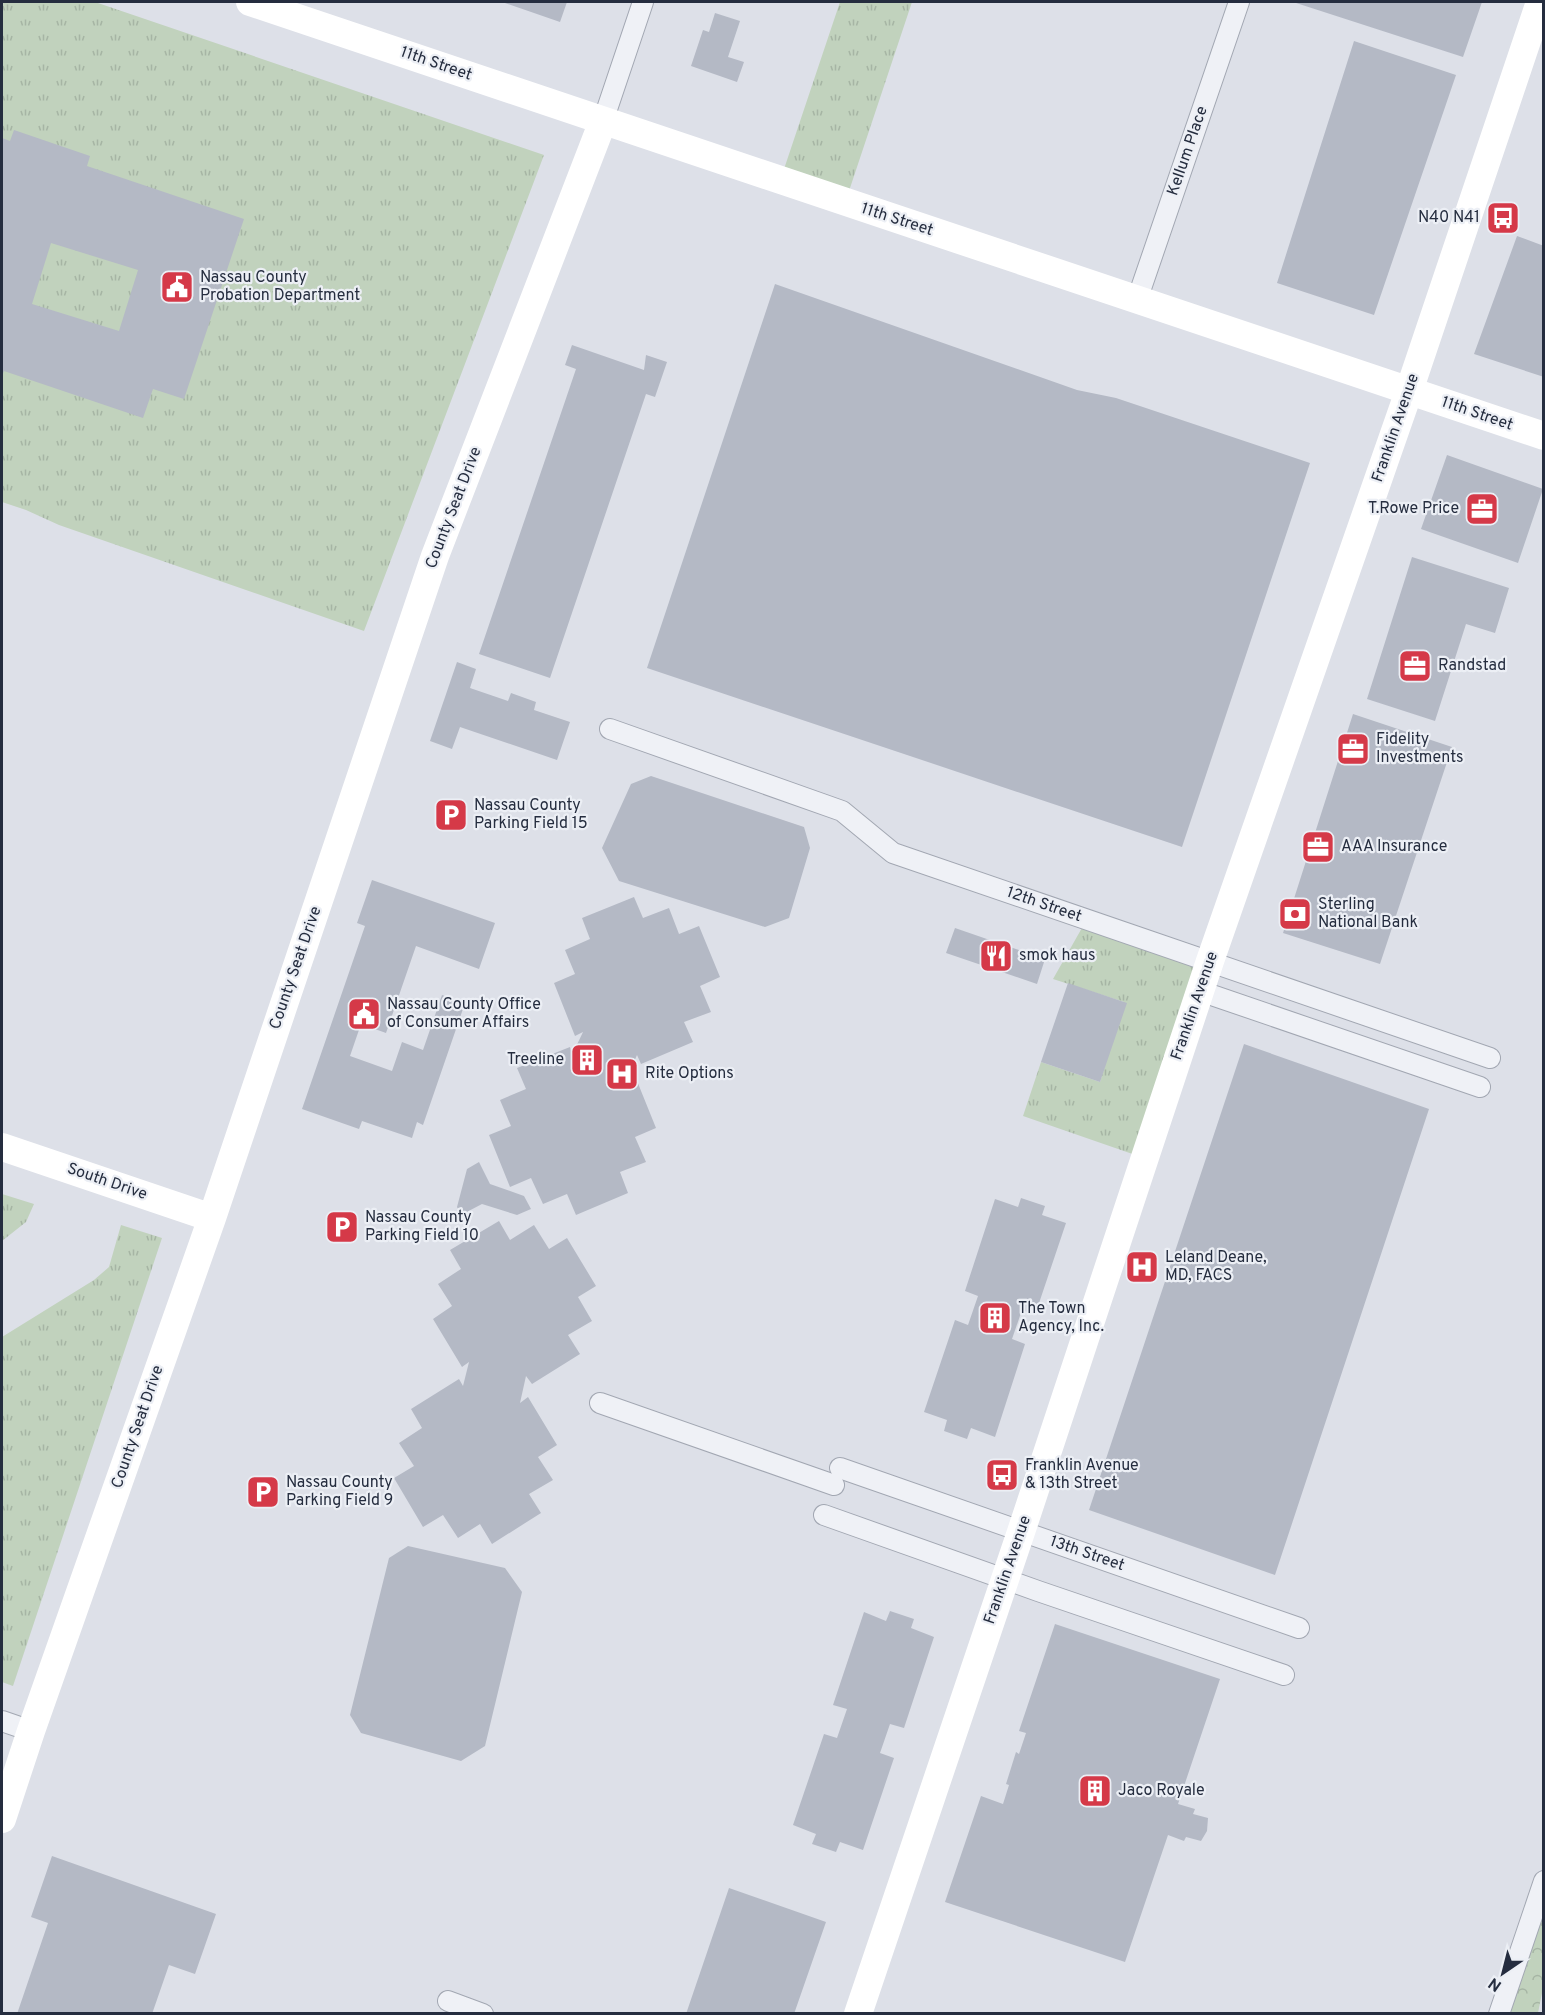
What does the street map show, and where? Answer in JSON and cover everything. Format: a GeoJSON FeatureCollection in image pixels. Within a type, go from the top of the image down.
{"type":"FeatureCollection","features":[{"type":"Feature","properties":{"kind":"main road","name":"11th Street"},"geometry":{"type":"LineString","coordinates":[[250,2],[289,8],[603,121],[1544,436]]}},
{"type":"Feature","properties":{"kind":"main road","name":"Franklin Avenue"},"geometry":{"type":"LineString","coordinates":[[858,2013],[1021,1532],[1210,961],[1409,391],[1540,2]]}},
{"type":"Feature","properties":{"kind":"main road","name":"County Seat Drive"},"geometry":{"type":"LineString","coordinates":[[2,1819],[212,1218],[435,556],[603,121]]}},
{"type":"Feature","properties":{"kind":"main road","name":"South Drive"},"geometry":{"type":"LineString","coordinates":[[2,1147],[212,1218]]}},
{"type":"Feature","properties":{"kind":"street"},"geometry":{"type":"LineString","coordinates":[[603,121],[643,2]]}},
{"type":"Feature","properties":{"kind":"street","name":"Kellum Place"},"geometry":{"type":"LineString","coordinates":[[1137,300],[1239,2]]}},
{"type":"Feature","properties":{"kind":"street","name":"12th Street"},"geometry":{"type":"LineString","coordinates":[[610,729],[842,811],[893,853],[1490,1058]]}},
{"type":"Feature","properties":{"kind":"street"},"geometry":{"type":"LineString","coordinates":[[1200,991],[1480,1087]]}},
{"type":"Feature","properties":{"kind":"street","name":"13th Street"},"geometry":{"type":"LineString","coordinates":[[600,1404],[1021,1532],[1299,1628]]}},
{"type":"Feature","properties":{"kind":"street"},"geometry":{"type":"LineString","coordinates":[[824,1515],[1284,1675]]}},
{"type":"Feature","properties":{"kind":"street"},"geometry":{"type":"LineString","coordinates":[[2,1721],[31,1731]]}},
{"type":"Feature","properties":{"kind":"street"},"geometry":{"type":"LineString","coordinates":[[1499,2013],[1544,1881]]}},
{"type":"Feature","properties":{"kind":"street"},"geometry":{"type":"LineString","coordinates":[[448,2001],[483,2013]]}},
{"type":"Feature","properties":{"kind":"green space"},"geometry":{"type":"Polygon","coordinates":[[[2,2],[95,2],[544,155],[364,631],[59,525],[2,502],[2,2]]]}},
{"type":"Feature","properties":{"kind":"green space"},"geometry":{"type":"Polygon","coordinates":[[[840,2],[912,2],[845,203],[780,181],[840,2]]]}},
{"type":"Feature","properties":{"kind":"green space"},"geometry":{"type":"Polygon","coordinates":[[[1087,919],[1210,961],[1144,1158],[1023,1116],[1041,1062],[1100,1082],[1124,1002],[1053,979],[1087,919]]]}},
{"type":"Feature","properties":{"kind":"green space"},"geometry":{"type":"Polygon","coordinates":[[[2,1194],[34,1204],[26,1222],[2,1241],[2,1194]]]}},
{"type":"Feature","properties":{"kind":"green space"},"geometry":{"type":"Polygon","coordinates":[[[121,1225],[162,1238],[13,1686],[2,1682],[2,1337],[94,1280],[109,1267],[121,1225]]]}},
{"type":"Feature","properties":{"kind":"green space"},"geometry":{"type":"Polygon","coordinates":[[[1543,1914],[1543,1988],[1538,2013],[1510,2014],[1529,1951],[1543,1914]]]}},
{"type":"Feature","properties":{"kind":"building"},"geometry":{"type":"Polygon","coordinates":[[[502,2],[567,2],[560,22],[502,2]]]}},
{"type":"Feature","properties":{"kind":"building"},"geometry":{"type":"Polygon","coordinates":[[[1293,2],[1482,2],[1463,57],[1293,2]]]}},
{"type":"Feature","properties":{"kind":"building"},"geometry":{"type":"Polygon","coordinates":[[[715,13],[740,21],[728,57],[744,62],[737,82],[691,66],[703,30],[709,32],[715,13]]]}},
{"type":"Feature","properties":{"kind":"building"},"geometry":{"type":"Polygon","coordinates":[[[1354,41],[1456,75],[1374,315],[1277,283],[1354,41]]]}},
{"type":"Feature","properties":{"kind":"building","name":"Nassau County Probation Department"},"geometry":{"type":"Polygon","coordinates":[[[14,130],[90,156],[87,166],[244,219],[184,399],[153,389],[143,418],[4,371],[2,376],[2,138],[10,141],[14,130]],[[51,243],[32,304],[119,331],[138,270],[51,243]]]}},
{"type":"Feature","properties":{"kind":"building"},"geometry":{"type":"Polygon","coordinates":[[[1517,236],[1544,246],[1544,377],[1474,354],[1517,236]]]}},
{"type":"Feature","properties":{"kind":"building"},"geometry":{"type":"Polygon","coordinates":[[[775,284],[1077,390],[1116,398],[1310,463],[1182,847],[647,668],[775,284]]]}},
{"type":"Feature","properties":{"kind":"building"},"geometry":{"type":"Polygon","coordinates":[[[572,345],[644,370],[646,355],[667,362],[655,397],[646,394],[550,678],[479,654],[576,369],[565,365],[572,345]]]}},
{"type":"Feature","properties":{"kind":"building","name":"T.Rowe Price"},"geometry":{"type":"Polygon","coordinates":[[[1447,455],[1543,489],[1518,563],[1421,529],[1447,455]]]}},
{"type":"Feature","properties":{"kind":"building","name":"Randstad"},"geometry":{"type":"Polygon","coordinates":[[[1412,557],[1509,588],[1495,633],[1466,624],[1435,721],[1367,699],[1412,557]]]}},
{"type":"Feature","properties":{"kind":"building"},"geometry":{"type":"Polygon","coordinates":[[[457,662],[476,669],[470,688],[508,701],[511,693],[536,702],[534,710],[570,722],[557,760],[460,727],[452,749],[430,741],[457,662]]]}},
{"type":"Feature","properties":{"kind":"building"},"geometry":{"type":"Polygon","coordinates":[[[1353,714],[1452,747],[1380,964],[1283,933],[1353,714]]]}},
{"type":"Feature","properties":{"kind":"building"},"geometry":{"type":"Polygon","coordinates":[[[651,776],[804,827],[810,848],[789,918],[765,927],[619,881],[602,848],[631,784],[651,776]]]}},
{"type":"Feature","properties":{"kind":"building","name":"Nassau County Office of Consumer Affairs"},"geometry":{"type":"Polygon","coordinates":[[[372,880],[495,923],[479,969],[416,946],[386,1033],[361,1024],[350,1056],[392,1071],[402,1042],[423,1050],[442,995],[465,1003],[423,1125],[417,1122],[412,1138],[362,1121],[359,1129],[302,1109],[365,926],[357,923],[372,880]]]}},
{"type":"Feature","properties":{"kind":"building","name":"Treeline"},"geometry":{"type":"Polygon","coordinates":[[[634,897],[643,918],[669,908],[679,934],[699,926],[720,977],[700,986],[711,1012],[684,1022],[693,1042],[641,1064],[637,1055],[626,1080],[635,1076],[656,1128],[635,1137],[646,1162],[620,1172],[628,1193],[576,1215],[567,1194],[543,1204],[531,1178],[510,1187],[489,1135],[511,1126],[500,1100],[526,1089],[517,1068],[570,1047],[572,1055],[583,1032],[575,1036],[554,983],[575,974],[565,950],[590,939],[582,918],[634,897]]]}},
{"type":"Feature","properties":{"kind":"building","name":"smok haus"},"geometry":{"type":"Polygon","coordinates":[[[955,928],[1045,959],[1037,984],[946,953],[955,928]]]}},
{"type":"Feature","properties":{"kind":"building"},"geometry":{"type":"Polygon","coordinates":[[[1068,983],[1127,1003],[1100,1082],[1041,1062],[1068,983]]]}},
{"type":"Feature","properties":{"kind":"building"},"geometry":{"type":"Polygon","coordinates":[[[1244,1044],[1429,1109],[1275,1575],[1089,1510],[1244,1044]]]}},
{"type":"Feature","properties":{"kind":"building"},"geometry":{"type":"Polygon","coordinates":[[[479,1162],[490,1184],[524,1196],[531,1209],[517,1215],[482,1204],[461,1215],[457,1207],[467,1169],[479,1162]]]}},
{"type":"Feature","properties":{"kind":"building","name":"The Town Agency, Inc."},"geometry":{"type":"Polygon","coordinates":[[[1021,1198],[1045,1206],[1042,1215],[1066,1223],[1035,1315],[1022,1310],[1012,1339],[1025,1344],[995,1437],[971,1428],[967,1439],[944,1431],[947,1420],[924,1412],[955,1320],[968,1325],[978,1296],[965,1291],[995,1199],[1018,1207],[1021,1198]]]}},
{"type":"Feature","properties":{"kind":"building"},"geometry":{"type":"Polygon","coordinates":[[[499,1221],[510,1240],[534,1225],[549,1249],[567,1238],[596,1286],[578,1297],[592,1321],[568,1335],[580,1354],[532,1384],[526,1376],[520,1403],[528,1397],[557,1445],[538,1457],[553,1480],[529,1494],[541,1513],[492,1544],[480,1524],[458,1538],[443,1515],[423,1527],[394,1478],[414,1466],[399,1443],[422,1428],[411,1409],[459,1379],[463,1386],[469,1362],[462,1367],[433,1319],[452,1306],[438,1284],[461,1269],[450,1250],[499,1221]]]}},
{"type":"Feature","properties":{"kind":"building"},"geometry":{"type":"Polygon","coordinates":[[[408,1546],[505,1568],[522,1592],[485,1746],[461,1761],[361,1733],[350,1715],[389,1558],[408,1546]]]}},
{"type":"Feature","properties":{"kind":"building"},"geometry":{"type":"Polygon","coordinates":[[[890,1611],[914,1619],[911,1628],[934,1637],[904,1728],[890,1724],[880,1753],[894,1758],[863,1850],[840,1842],[836,1852],[812,1844],[816,1834],[793,1825],[824,1734],[837,1738],[847,1709],[833,1705],[864,1612],[886,1621],[890,1611]]]}},
{"type":"Feature","properties":{"kind":"building","name":"Jaco Royale"},"geometry":{"type":"Polygon","coordinates":[[[1055,1624],[1220,1679],[1178,1804],[1195,1809],[1193,1814],[1208,1818],[1207,1831],[1201,1841],[1186,1837],[1184,1841],[1168,1835],[1125,1962],[945,1902],[981,1796],[1003,1804],[1009,1785],[1006,1784],[1016,1752],[1019,1754],[1026,1733],[1019,1731],[1055,1624]]]}},
{"type":"Feature","properties":{"kind":"building"},"geometry":{"type":"Polygon","coordinates":[[[52,1856],[216,1914],[195,1974],[169,1965],[152,2014],[17,2014],[48,1923],[31,1917],[52,1856]]]}},
{"type":"Feature","properties":{"kind":"building"},"geometry":{"type":"Polygon","coordinates":[[[729,1888],[826,1922],[794,2014],[686,2014],[729,1888]]]}},
{"type":"Feature","properties":{"kind":"place","name":"N40 N41"},"geometry":{"type":"Point","coordinates":[1503,218]}},
{"type":"Feature","properties":{"kind":"place","name":"Nassau County Probation Department"},"geometry":{"type":"Point","coordinates":[177,287]}},
{"type":"Feature","properties":{"kind":"place","name":"T.Rowe Price"},"geometry":{"type":"Point","coordinates":[1482,509]}},
{"type":"Feature","properties":{"kind":"place","name":"Randstad"},"geometry":{"type":"Point","coordinates":[1415,666]}},
{"type":"Feature","properties":{"kind":"place","name":"Fidelity Investments"},"geometry":{"type":"Point","coordinates":[1353,749]}},
{"type":"Feature","properties":{"kind":"place","name":"Nassau County Parking Field 15"},"geometry":{"type":"Point","coordinates":[451,815]}},
{"type":"Feature","properties":{"kind":"place","name":"AAA Insurance"},"geometry":{"type":"Point","coordinates":[1318,847]}},
{"type":"Feature","properties":{"kind":"place","name":"Sterling National Bank"},"geometry":{"type":"Point","coordinates":[1295,914]}},
{"type":"Feature","properties":{"kind":"place","name":"smok haus"},"geometry":{"type":"Point","coordinates":[996,956]}},
{"type":"Feature","properties":{"kind":"place","name":"Nassau County Office of Consumer Affairs"},"geometry":{"type":"Point","coordinates":[364,1014]}},
{"type":"Feature","properties":{"kind":"place","name":"Treeline"},"geometry":{"type":"Point","coordinates":[587,1060]}},
{"type":"Feature","properties":{"kind":"place","name":"Rite Options"},"geometry":{"type":"Point","coordinates":[622,1074]}},
{"type":"Feature","properties":{"kind":"place","name":"Nassau County Parking Field 10"},"geometry":{"type":"Point","coordinates":[342,1227]}},
{"type":"Feature","properties":{"kind":"place","name":"Leland Deane, MD, FACS"},"geometry":{"type":"Point","coordinates":[1142,1267]}},
{"type":"Feature","properties":{"kind":"place","name":"The Town Agency, Inc."},"geometry":{"type":"Point","coordinates":[995,1318]}},
{"type":"Feature","properties":{"kind":"place","name":"Franklin Avenue & 13th Street"},"geometry":{"type":"Point","coordinates":[1002,1475]}},
{"type":"Feature","properties":{"kind":"place","name":"Nassau County Parking Field 9"},"geometry":{"type":"Point","coordinates":[263,1492]}},
{"type":"Feature","properties":{"kind":"place","name":"Jaco Royale"},"geometry":{"type":"Point","coordinates":[1095,1791]}}]}
